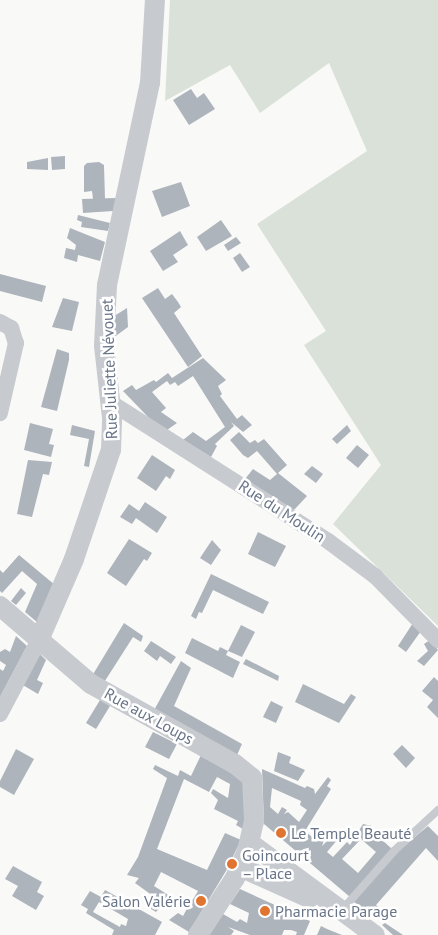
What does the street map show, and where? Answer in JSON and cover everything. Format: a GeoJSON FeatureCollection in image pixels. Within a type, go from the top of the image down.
{"type":"FeatureCollection","features":[{"type":"Feature","properties":{"kind":"street","name":"Rue Juliette Névouet"},"geometry":{"type":"LineString","coordinates":[[39,640],[74,560],[108,463],[112,430],[104,346],[107,285],[146,105],[154,49],[155,0]]}},
{"type":"Feature","properties":{"kind":"street"},"geometry":{"type":"LineString","coordinates":[[0,322],[11,328],[16,343],[0,413]]}},
{"type":"Feature","properties":{"kind":"street","name":"Rue du Moulin"},"geometry":{"type":"LineString","coordinates":[[110,402],[328,541],[375,576],[438,640]]}},
{"type":"Feature","properties":{"kind":"street","name":"Rue aux Loups"},"geometry":{"type":"LineString","coordinates":[[0,606],[91,684],[248,773],[255,792],[250,843],[240,867],[198,935]]}},
{"type":"Feature","properties":{"kind":"street"},"geometry":{"type":"LineString","coordinates":[[0,714],[39,640]]}},
{"type":"Feature","properties":{"kind":"street"},"geometry":{"type":"LineString","coordinates":[[250,843],[341,912],[376,935]]}},
{"type":"Feature","properties":{"kind":"street"},"geometry":{"type":"LineString","coordinates":[[240,867],[341,912]]}},
{"type":"Feature","properties":{"kind":"lane"},"geometry":{"type":"LineString","coordinates":[[341,912],[394,851],[438,810]]}},
{"type":"Feature","properties":{"kind":"shaded area"},"geometry":{"type":"Polygon","coordinates":[[[170,0],[438,0],[438,626],[333,524],[381,465],[304,345],[326,331],[257,224],[367,151],[329,63],[260,113],[230,65],[165,101],[170,0]]]}},
{"type":"Feature","properties":{"kind":"building"},"geometry":{"type":"Polygon","coordinates":[[[191,89],[197,98],[204,93],[215,109],[189,125],[173,100],[191,89]]]}},
{"type":"Feature","properties":{"kind":"building"},"geometry":{"type":"Polygon","coordinates":[[[65,156],[65,169],[52,170],[51,157],[65,156]]]}},
{"type":"Feature","properties":{"kind":"building"},"geometry":{"type":"Polygon","coordinates":[[[48,158],[48,170],[27,169],[27,162],[48,158]]]}},
{"type":"Feature","properties":{"kind":"building"},"geometry":{"type":"Polygon","coordinates":[[[99,162],[104,165],[105,199],[93,199],[92,191],[84,192],[84,166],[87,163],[99,162]]]}},
{"type":"Feature","properties":{"kind":"building"},"geometry":{"type":"Polygon","coordinates":[[[181,182],[190,206],[162,217],[152,191],[181,182]]]}},
{"type":"Feature","properties":{"kind":"building"},"geometry":{"type":"Polygon","coordinates":[[[116,198],[113,211],[83,213],[82,199],[116,198]]]}},
{"type":"Feature","properties":{"kind":"building"},"geometry":{"type":"Polygon","coordinates":[[[78,215],[110,223],[108,231],[81,227],[82,222],[77,220],[78,215]]]}},
{"type":"Feature","properties":{"kind":"building"},"geometry":{"type":"Polygon","coordinates":[[[221,220],[232,236],[206,251],[197,237],[221,220]]]}},
{"type":"Feature","properties":{"kind":"building"},"geometry":{"type":"Polygon","coordinates":[[[70,228],[105,242],[100,261],[78,255],[77,262],[64,258],[66,248],[75,250],[76,245],[67,238],[70,228]]]}},
{"type":"Feature","properties":{"kind":"building"},"geometry":{"type":"Polygon","coordinates":[[[180,231],[188,245],[173,255],[178,262],[163,271],[150,251],[180,231]]]}},
{"type":"Feature","properties":{"kind":"building"},"geometry":{"type":"Polygon","coordinates":[[[236,237],[241,243],[228,251],[224,245],[236,237]]]}},
{"type":"Feature","properties":{"kind":"building"},"geometry":{"type":"Polygon","coordinates":[[[240,253],[250,267],[242,272],[233,258],[240,253]]]}},
{"type":"Feature","properties":{"kind":"building"},"geometry":{"type":"Polygon","coordinates":[[[0,274],[46,286],[42,302],[0,291],[0,274]]]}},
{"type":"Feature","properties":{"kind":"building"},"geometry":{"type":"Polygon","coordinates":[[[158,288],[165,299],[172,294],[178,302],[181,307],[174,313],[202,356],[188,367],[142,298],[158,288]]]}},
{"type":"Feature","properties":{"kind":"building"},"geometry":{"type":"Polygon","coordinates":[[[63,298],[79,302],[72,331],[52,327],[63,298]]]}},
{"type":"Feature","properties":{"kind":"building"},"geometry":{"type":"Polygon","coordinates":[[[127,308],[128,327],[113,338],[111,318],[127,308]]]}},
{"type":"Feature","properties":{"kind":"building"},"geometry":{"type":"Polygon","coordinates":[[[57,349],[69,353],[69,360],[57,411],[41,407],[57,349]]]}},
{"type":"Feature","properties":{"kind":"building"},"geometry":{"type":"Polygon","coordinates":[[[203,358],[226,380],[218,386],[222,394],[220,396],[237,419],[242,415],[252,425],[243,432],[231,422],[234,426],[215,444],[217,446],[211,457],[183,440],[193,432],[206,441],[225,427],[193,376],[178,386],[175,382],[170,385],[167,381],[152,392],[166,408],[161,412],[177,423],[167,430],[151,420],[123,391],[132,385],[136,390],[154,380],[156,382],[168,373],[172,378],[203,358]]]}},
{"type":"Feature","properties":{"kind":"building"},"geometry":{"type":"Polygon","coordinates":[[[30,423],[53,429],[49,444],[54,445],[51,457],[24,450],[30,423]]]}},
{"type":"Feature","properties":{"kind":"building"},"geometry":{"type":"Polygon","coordinates":[[[72,425],[95,431],[89,467],[84,466],[89,439],[70,435],[72,425]]]}},
{"type":"Feature","properties":{"kind":"building"},"geometry":{"type":"Polygon","coordinates":[[[347,425],[351,431],[337,444],[332,439],[347,425]]]}},
{"type":"Feature","properties":{"kind":"building"},"geometry":{"type":"Polygon","coordinates":[[[239,432],[250,443],[255,440],[258,443],[264,439],[287,465],[278,473],[307,496],[294,510],[245,479],[253,469],[270,480],[277,474],[257,451],[248,458],[243,455],[230,440],[239,432]]]}},
{"type":"Feature","properties":{"kind":"building"},"geometry":{"type":"Polygon","coordinates":[[[357,445],[369,455],[358,468],[346,458],[357,445]]]}},
{"type":"Feature","properties":{"kind":"building"},"geometry":{"type":"Polygon","coordinates":[[[152,455],[175,470],[170,479],[166,476],[156,491],[137,478],[152,455]]]}},
{"type":"Feature","properties":{"kind":"building"},"geometry":{"type":"Polygon","coordinates":[[[28,460],[52,462],[49,475],[43,474],[32,517],[17,514],[28,460]]]}},
{"type":"Feature","properties":{"kind":"building"},"geometry":{"type":"Polygon","coordinates":[[[312,466],[323,474],[316,483],[304,474],[312,466]]]}},
{"type":"Feature","properties":{"kind":"building"},"geometry":{"type":"Polygon","coordinates":[[[145,502],[167,517],[157,533],[136,518],[132,524],[120,517],[129,504],[139,511],[145,502]]]}},
{"type":"Feature","properties":{"kind":"building"},"geometry":{"type":"Polygon","coordinates":[[[258,532],[286,546],[275,567],[248,554],[258,532]]]}},
{"type":"Feature","properties":{"kind":"building"},"geometry":{"type":"Polygon","coordinates":[[[129,539],[152,553],[147,561],[144,559],[126,586],[107,573],[129,539]]]}},
{"type":"Feature","properties":{"kind":"building"},"geometry":{"type":"Polygon","coordinates":[[[212,540],[221,550],[211,565],[200,558],[212,540]]]}},
{"type":"Feature","properties":{"kind":"building"},"geometry":{"type":"Polygon","coordinates":[[[19,555],[55,585],[37,622],[25,612],[37,584],[22,571],[2,593],[0,591],[0,570],[3,573],[19,555]]]}},
{"type":"Feature","properties":{"kind":"building"},"geometry":{"type":"Polygon","coordinates":[[[211,574],[269,602],[263,614],[213,590],[202,613],[199,612],[196,619],[191,616],[211,574]]]}},
{"type":"Feature","properties":{"kind":"building"},"geometry":{"type":"Polygon","coordinates":[[[21,588],[26,593],[16,605],[11,601],[21,588]]]}},
{"type":"Feature","properties":{"kind":"building"},"geometry":{"type":"Polygon","coordinates":[[[124,623],[143,636],[141,642],[133,637],[103,684],[92,676],[124,623]]]}},
{"type":"Feature","properties":{"kind":"building"},"geometry":{"type":"Polygon","coordinates":[[[413,623],[421,631],[406,652],[398,646],[413,623]]]}},
{"type":"Feature","properties":{"kind":"building"},"geometry":{"type":"Polygon","coordinates":[[[241,625],[255,632],[242,657],[228,651],[241,625]]]}},
{"type":"Feature","properties":{"kind":"building"},"geometry":{"type":"Polygon","coordinates":[[[16,636],[27,646],[0,697],[0,669],[3,671],[6,665],[0,661],[0,652],[5,649],[10,652],[16,636]]]}},
{"type":"Feature","properties":{"kind":"building"},"geometry":{"type":"Polygon","coordinates":[[[192,638],[218,651],[220,647],[228,651],[226,655],[240,662],[233,678],[185,653],[192,638]]]}},
{"type":"Feature","properties":{"kind":"building"},"geometry":{"type":"Polygon","coordinates":[[[430,640],[438,650],[424,666],[417,661],[428,651],[424,644],[430,640]]]}},
{"type":"Feature","properties":{"kind":"building"},"geometry":{"type":"Polygon","coordinates":[[[151,641],[176,657],[171,664],[160,656],[157,661],[144,651],[151,641]]]}},
{"type":"Feature","properties":{"kind":"building"},"geometry":{"type":"Polygon","coordinates":[[[40,654],[46,660],[37,680],[43,683],[38,694],[21,684],[40,654]]]}},
{"type":"Feature","properties":{"kind":"building"},"geometry":{"type":"Polygon","coordinates":[[[246,659],[279,676],[278,681],[243,664],[246,659]]]}},
{"type":"Feature","properties":{"kind":"building"},"geometry":{"type":"Polygon","coordinates":[[[181,661],[191,668],[174,706],[242,744],[237,755],[153,712],[181,661]]]}},
{"type":"Feature","properties":{"kind":"building"},"geometry":{"type":"Polygon","coordinates":[[[434,677],[438,681],[438,718],[427,707],[433,700],[422,691],[434,677]]]}},
{"type":"Feature","properties":{"kind":"building"},"geometry":{"type":"Polygon","coordinates":[[[303,684],[344,704],[351,694],[356,697],[339,723],[295,702],[303,684]]]}},
{"type":"Feature","properties":{"kind":"building"},"geometry":{"type":"Polygon","coordinates":[[[100,700],[110,706],[96,729],[86,723],[100,700]]]}},
{"type":"Feature","properties":{"kind":"building"},"geometry":{"type":"Polygon","coordinates":[[[271,701],[283,707],[276,723],[263,717],[271,701]]]}},
{"type":"Feature","properties":{"kind":"building"},"geometry":{"type":"Polygon","coordinates":[[[153,732],[177,744],[169,759],[145,747],[153,732]]]}},
{"type":"Feature","properties":{"kind":"building"},"geometry":{"type":"Polygon","coordinates":[[[402,745],[415,758],[406,768],[393,754],[402,745]]]}},
{"type":"Feature","properties":{"kind":"building"},"geometry":{"type":"Polygon","coordinates":[[[16,749],[34,759],[14,795],[0,787],[0,781],[16,749]]]}},
{"type":"Feature","properties":{"kind":"building"},"geometry":{"type":"Polygon","coordinates":[[[278,752],[291,757],[289,763],[305,770],[298,781],[274,771],[278,752]]]}},
{"type":"Feature","properties":{"kind":"building"},"geometry":{"type":"Polygon","coordinates":[[[201,755],[238,774],[244,786],[247,812],[243,829],[236,825],[238,821],[214,809],[218,800],[211,793],[213,789],[228,798],[230,784],[217,777],[209,792],[184,779],[157,849],[207,870],[225,833],[241,840],[226,871],[189,932],[169,920],[178,913],[183,916],[189,905],[176,899],[178,895],[192,901],[198,891],[161,872],[154,886],[170,896],[156,912],[146,906],[153,896],[135,883],[139,878],[127,875],[138,857],[167,778],[153,769],[155,765],[178,776],[180,770],[191,776],[201,755]]]}},
{"type":"Feature","properties":{"kind":"building"},"geometry":{"type":"Polygon","coordinates":[[[262,769],[305,788],[307,786],[314,789],[315,794],[328,777],[331,780],[327,786],[331,789],[305,831],[317,841],[320,837],[324,840],[322,846],[333,835],[338,839],[327,852],[333,857],[347,842],[350,845],[363,824],[372,826],[370,829],[392,849],[350,897],[264,824],[262,769]],[[272,788],[270,807],[278,814],[282,807],[287,810],[284,814],[288,812],[299,822],[307,810],[300,805],[301,801],[272,788]],[[361,839],[342,859],[358,873],[376,852],[361,839]]]}},
{"type":"Feature","properties":{"kind":"building"},"geometry":{"type":"Polygon","coordinates":[[[428,826],[438,836],[438,861],[426,848],[376,905],[381,909],[373,918],[353,901],[397,852],[428,826]]]}},
{"type":"Feature","properties":{"kind":"building"},"geometry":{"type":"Polygon","coordinates":[[[13,866],[42,882],[37,892],[44,896],[36,910],[12,896],[18,886],[5,879],[13,866]]]}},
{"type":"Feature","properties":{"kind":"building"},"geometry":{"type":"Polygon","coordinates":[[[240,889],[310,921],[304,935],[296,935],[297,932],[284,930],[282,935],[250,935],[228,927],[234,931],[231,935],[208,935],[223,914],[237,922],[240,919],[247,923],[249,913],[230,904],[240,889]]]}},
{"type":"Feature","properties":{"kind":"building"},"geometry":{"type":"Polygon","coordinates":[[[105,890],[162,922],[155,935],[112,935],[114,930],[86,913],[88,909],[81,905],[90,891],[101,897],[105,890]],[[99,902],[93,912],[120,927],[121,924],[126,926],[128,919],[99,902]]]}},
{"type":"Feature","properties":{"kind":"building"},"geometry":{"type":"Polygon","coordinates":[[[385,923],[403,935],[393,935],[382,925],[385,923]]]}},
{"type":"Feature","properties":{"kind":"building"},"geometry":{"type":"Polygon","coordinates":[[[321,926],[327,929],[342,935],[317,935],[321,926]]]}},
{"type":"Feature","properties":{"kind":"place","name":"Le Temple Beauté"},"geometry":{"type":"Point","coordinates":[281,833]}},
{"type":"Feature","properties":{"kind":"place","name":"Goincourt – Place"},"geometry":{"type":"Point","coordinates":[232,864]}},
{"type":"Feature","properties":{"kind":"place","name":"Salon Valérie"},"geometry":{"type":"Point","coordinates":[201,901]}},
{"type":"Feature","properties":{"kind":"place","name":"Pharmacie Parage"},"geometry":{"type":"Point","coordinates":[265,911]}}]}
